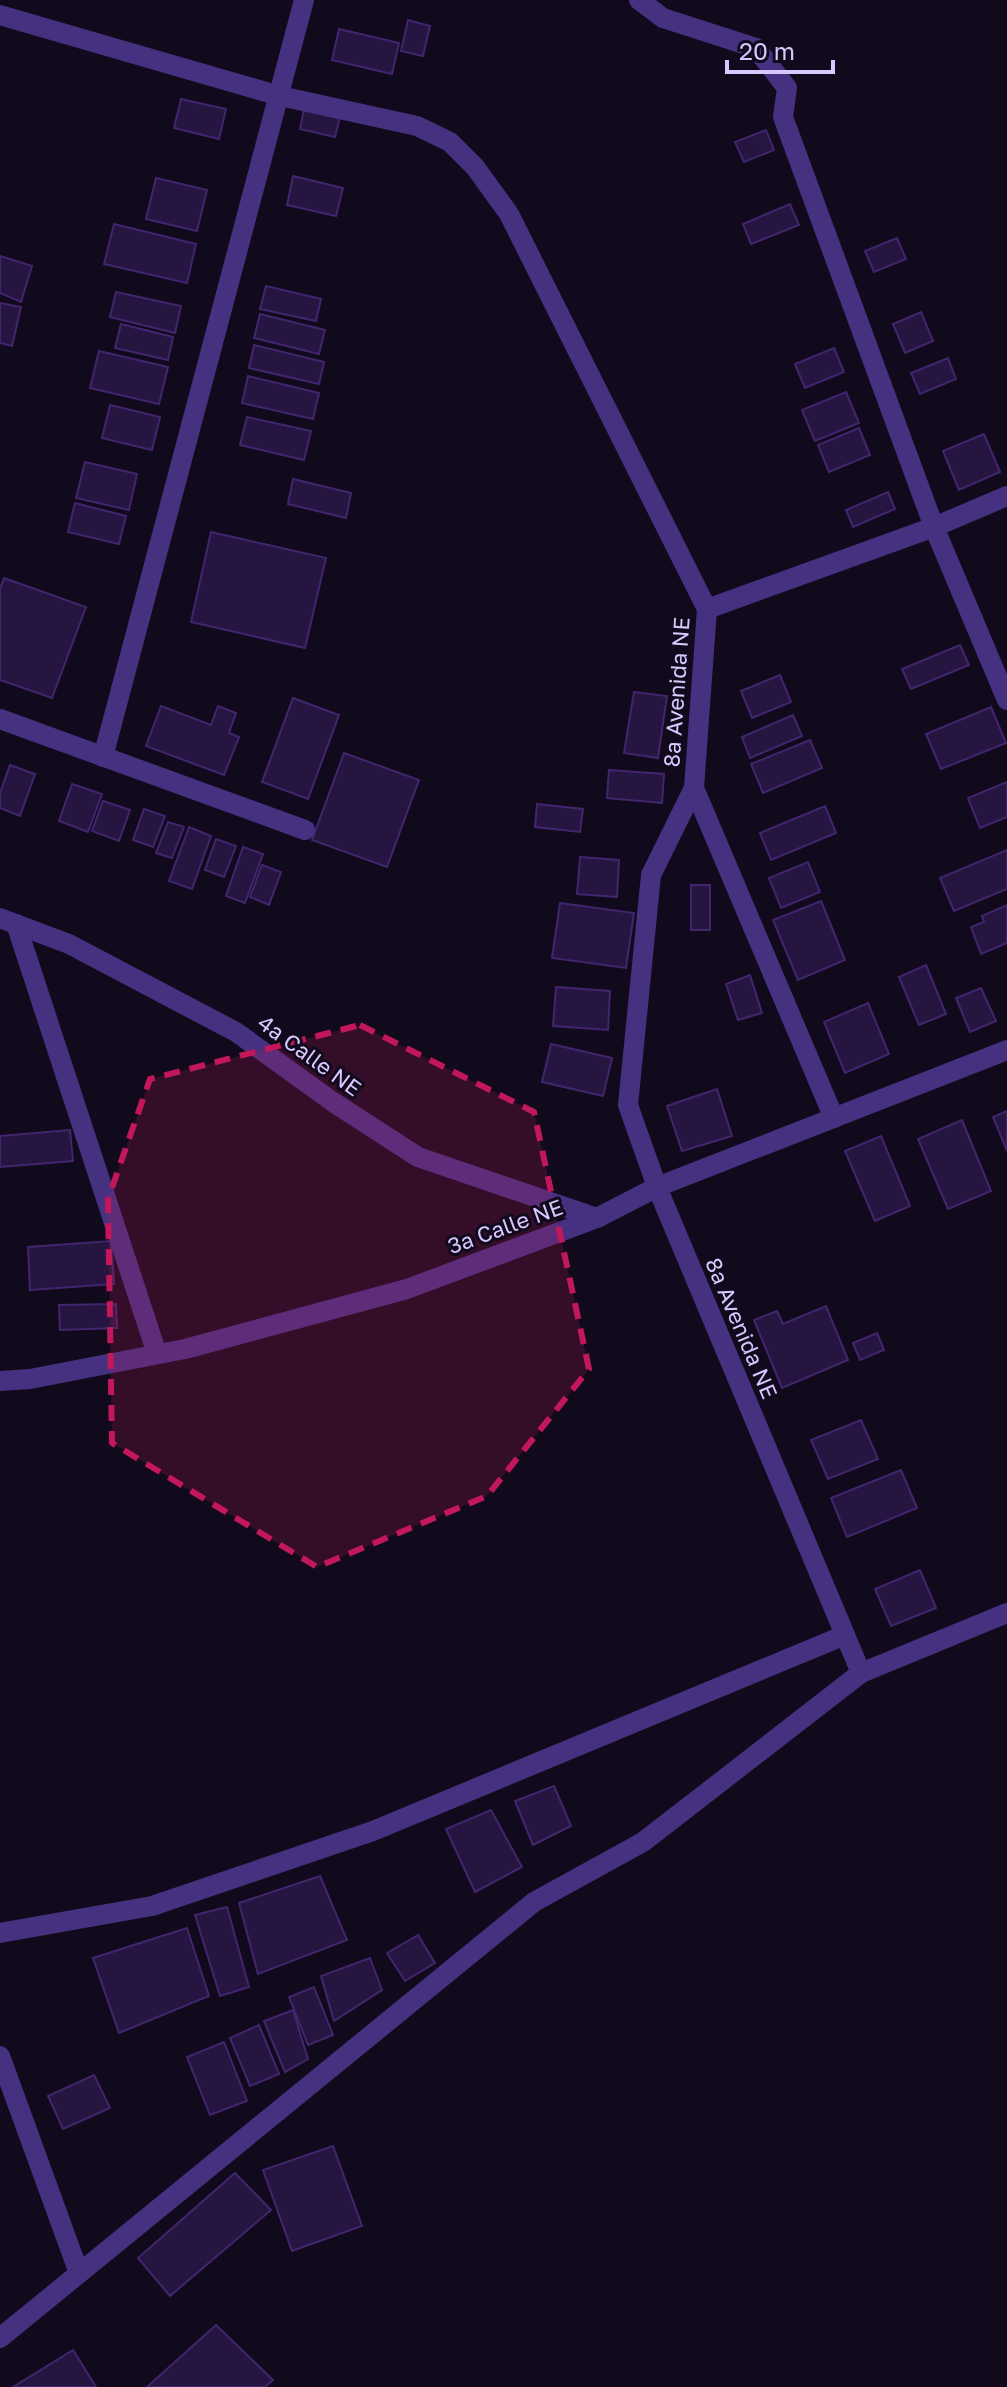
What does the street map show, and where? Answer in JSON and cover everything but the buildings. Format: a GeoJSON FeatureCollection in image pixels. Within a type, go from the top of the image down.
{"type":"FeatureCollection","features":[{"type":"Feature","properties":{"kind":"street"},"geometry":{"type":"LineString","coordinates":[[103,757],[304,0]]}},
{"type":"Feature","properties":{"kind":"street"},"geometry":{"type":"LineString","coordinates":[[639,0],[663,18],[756,48],[787,88],[783,117],[934,527],[1007,700]]}},
{"type":"Feature","properties":{"kind":"street","name":"8a Avenida NE"},"geometry":{"type":"LineString","coordinates":[[0,15],[280,96],[417,126],[450,142],[475,167],[509,214],[707,609],[694,788],[651,875],[628,1105],[657,1187],[861,1673]]}},
{"type":"Feature","properties":{"kind":"street"},"geometry":{"type":"LineString","coordinates":[[707,609],[934,527],[1007,496]]}},
{"type":"Feature","properties":{"kind":"street"},"geometry":{"type":"LineString","coordinates":[[0,719],[305,830]]}},
{"type":"Feature","properties":{"kind":"street"},"geometry":{"type":"LineString","coordinates":[[694,788],[834,1118]]}},
{"type":"Feature","properties":{"kind":"street"},"geometry":{"type":"LineString","coordinates":[[8,921],[157,1354]]}},
{"type":"Feature","properties":{"kind":"street","name":"4a Calle NE"},"geometry":{"type":"LineString","coordinates":[[8,921],[69,944],[236,1032],[333,1102],[418,1157],[597,1218]]}},
{"type":"Feature","properties":{"kind":"street","name":"3a Calle NE"},"geometry":{"type":"LineString","coordinates":[[0,1381],[30,1379],[157,1354],[407,1289],[597,1218],[657,1187],[1007,1050]]}},
{"type":"Feature","properties":{"kind":"street"},"geometry":{"type":"LineString","coordinates":[[0,2338],[534,1902],[643,1842],[861,1673],[1007,1613]]}},
{"type":"Feature","properties":{"kind":"street"},"geometry":{"type":"LineString","coordinates":[[0,1933],[152,1906],[373,1831],[845,1635]]}},
{"type":"Feature","properties":{"kind":"street"},"geometry":{"type":"LineString","coordinates":[[0,2056],[79,2273]]}},
{"type":"Feature","properties":{"kind":"highlighted area"},"geometry":{"type":"Polygon","coordinates":[[[360,1025],[534,1112],[589,1369],[487,1496],[317,1567],[112,1443],[108,1199],[150,1079],[360,1025]]]}}]}
